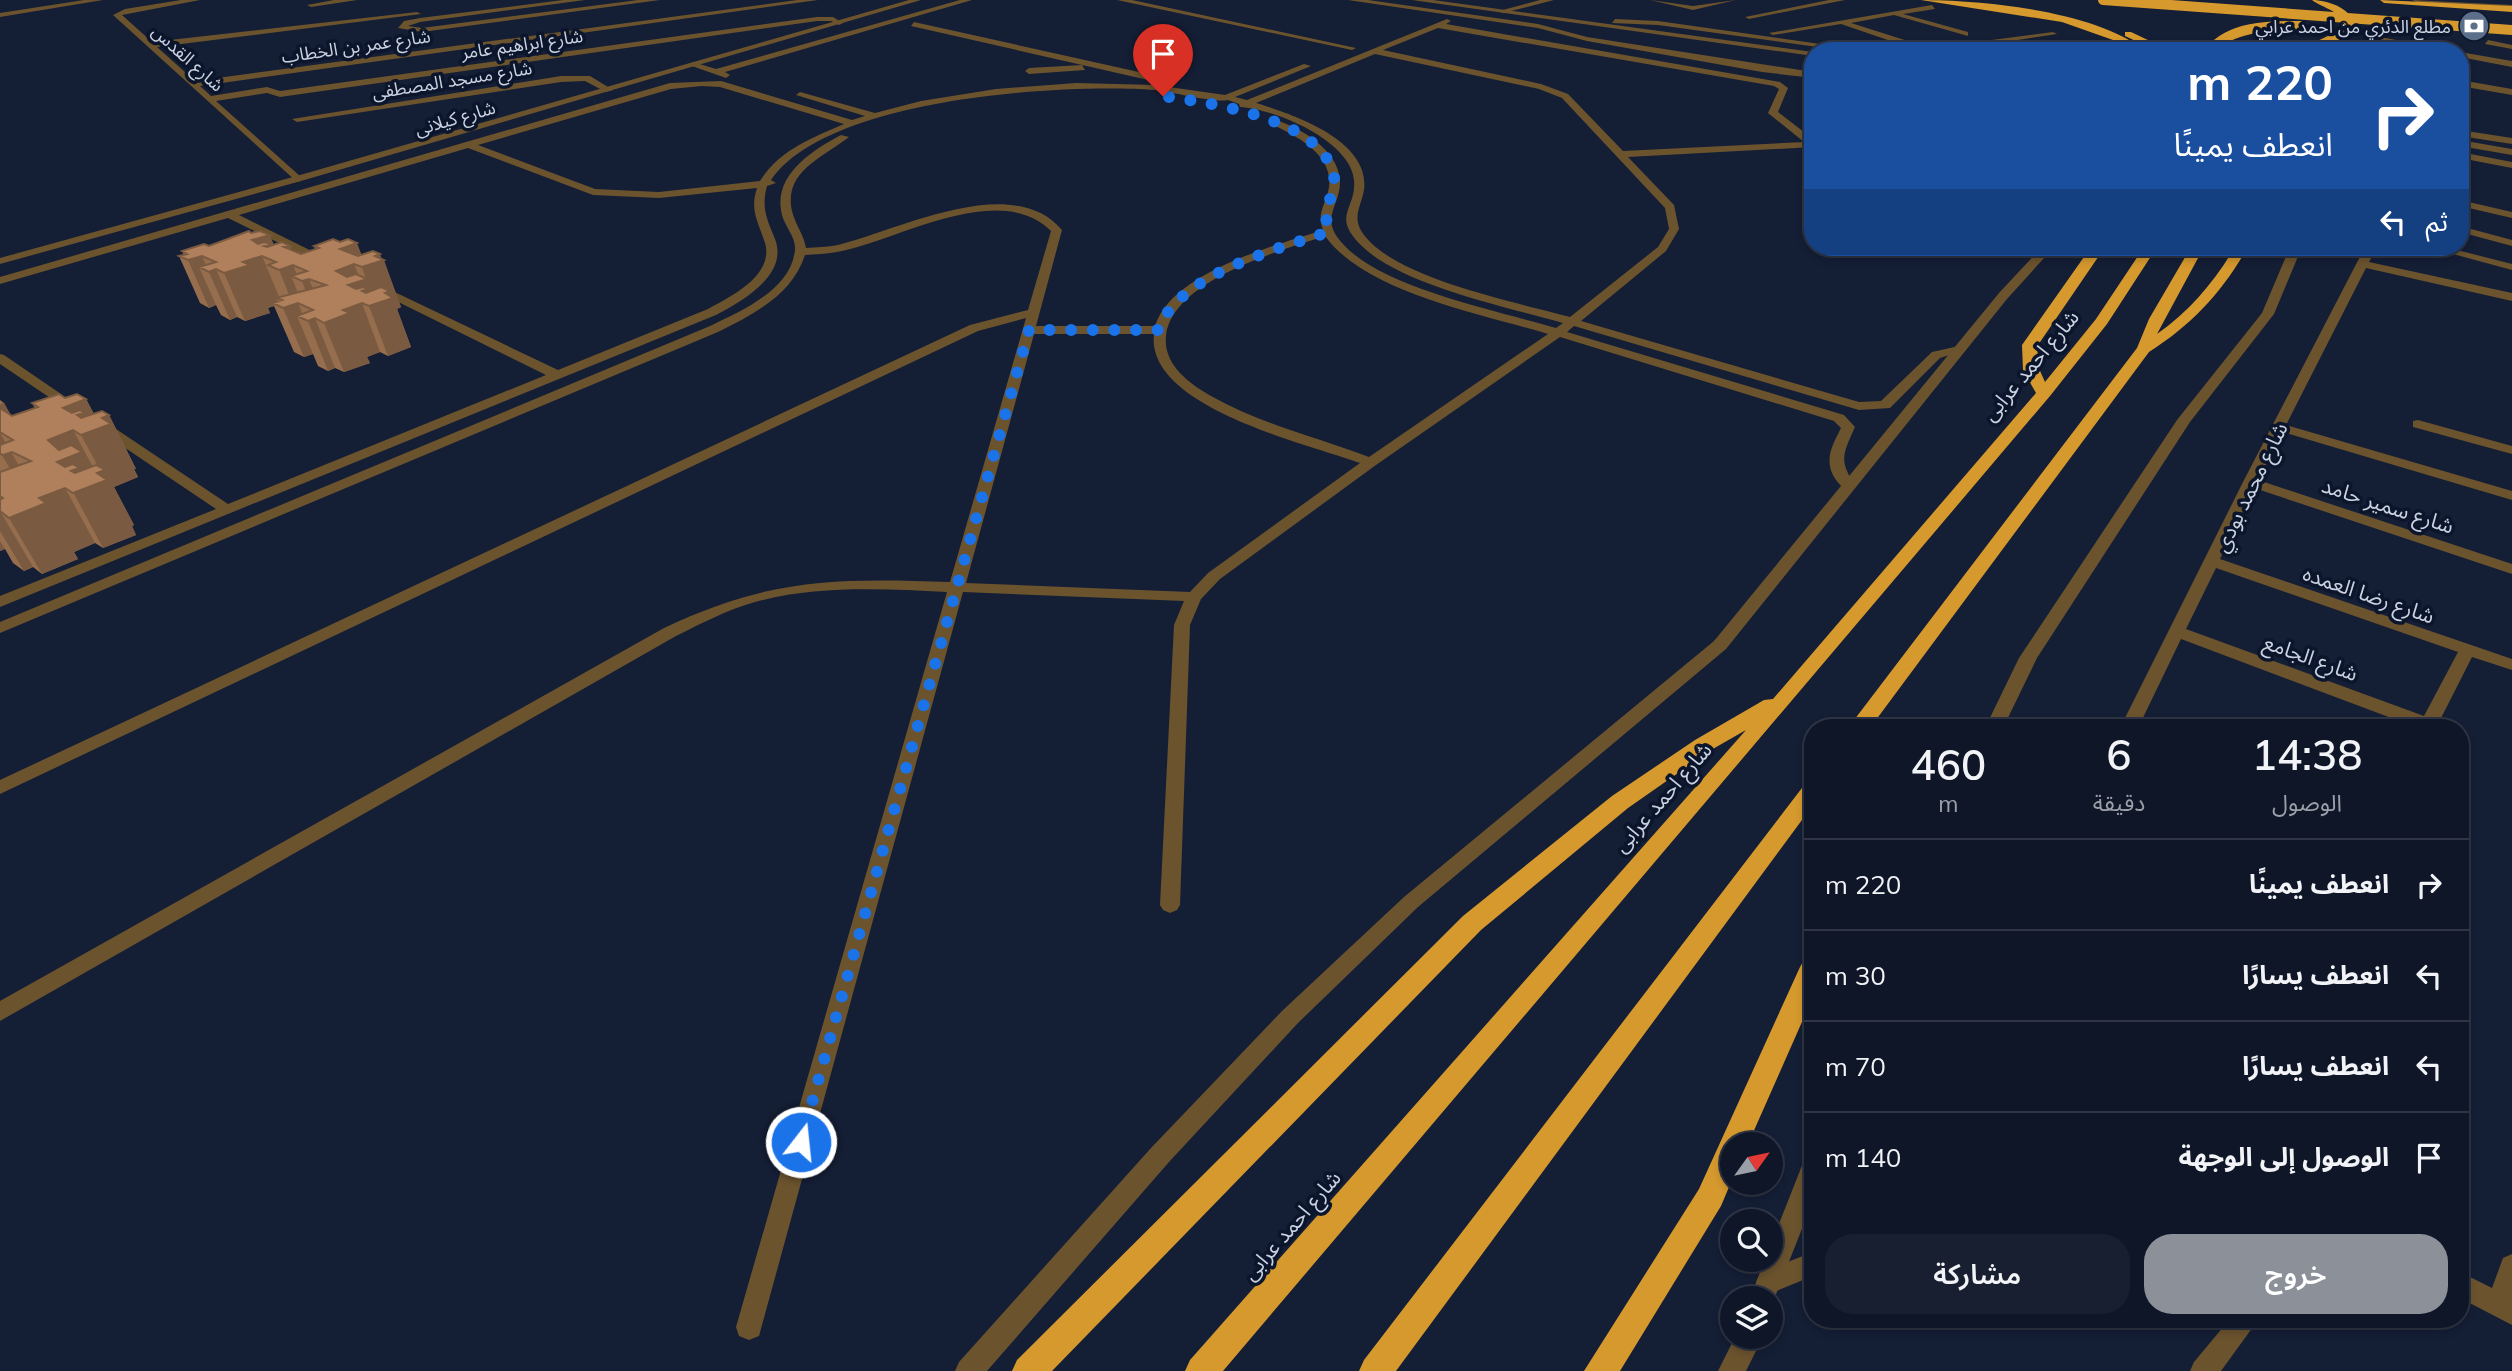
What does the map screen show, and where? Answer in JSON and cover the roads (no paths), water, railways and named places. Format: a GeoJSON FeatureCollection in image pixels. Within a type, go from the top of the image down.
{"type":"FeatureCollection","features":[{"type":"Feature","properties":{"kind":"highway"},"geometry":{"type":"LineString","coordinates":[[1998,0],[2083,19],[2146,42]]}},
{"type":"Feature","properties":{"kind":"highway"},"geometry":{"type":"LineString","coordinates":[[2103,0],[2512,30]]}},
{"type":"Feature","properties":{"kind":"highway"},"geometry":{"type":"LineString","coordinates":[[2316,0],[2344,14],[2350,22],[2350,29],[2323,42]]}},
{"type":"Feature","properties":{"kind":"highway"},"geometry":{"type":"LineString","coordinates":[[2385,0],[2512,8]]}},
{"type":"Feature","properties":{"kind":"highway"},"geometry":{"type":"LineString","coordinates":[[1929,3],[2048,18],[2097,31],[2121,42]]}},
{"type":"Feature","properties":{"kind":"highway"},"geometry":{"type":"LineString","coordinates":[[2304,3],[2346,6]]}},
{"type":"Feature","properties":{"kind":"highway"},"geometry":{"type":"LineString","coordinates":[[2373,8],[2512,18]]}},
{"type":"Feature","properties":{"kind":"highway"},"geometry":{"type":"LineString","coordinates":[[2216,42],[2234,34],[2288,26],[2378,25],[2496,29]]}},
{"type":"Feature","properties":{"kind":"highway"},"geometry":{"type":"LineString","coordinates":[[2044,393],[2032,377],[2027,361],[2029,345],[2092,256]]}},
{"type":"Feature","properties":{"kind":"highway","name":"شارع احمد عرابى"},"geometry":{"type":"LineString","coordinates":[[1202,1371],[1786,696],[2044,393],[2102,321],[2144,256]]}},
{"type":"Feature","properties":{"kind":"highway"},"geometry":{"type":"LineString","coordinates":[[1866,719],[2144,349],[2156,319],[2192,256]]}},
{"type":"Feature","properties":{"kind":"highway"},"geometry":{"type":"LineString","coordinates":[[2144,349],[2180,327],[2204,304],[2222,281],[2236,256]]}},
{"type":"Feature","properties":{"kind":"highway"},"geometry":{"type":"LineString","coordinates":[[1029,1371],[1472,923],[1620,802],[1703,745],[1786,696]]}},
{"type":"Feature","properties":{"kind":"highway"},"geometry":{"type":"LineString","coordinates":[[1376,1371],[1804,801]]}},
{"type":"Feature","properties":{"kind":"highway"},"geometry":{"type":"LineString","coordinates":[[1739,1132],[1804,987]]}},
{"type":"Feature","properties":{"kind":"highway"},"geometry":{"type":"LineString","coordinates":[[1601,1371],[1710,1197],[1720,1175]]}},
{"type":"Feature","properties":{"kind":"street"},"geometry":{"type":"LineString","coordinates":[[0,15],[99,0]]}},
{"type":"Feature","properties":{"kind":"street","name":"شارع القدس"},"geometry":{"type":"LineString","coordinates":[[196,0],[117,14],[297,179]]}},
{"type":"Feature","properties":{"kind":"street"},"geometry":{"type":"LineString","coordinates":[[321,25],[310,2],[354,0]]}},
{"type":"Feature","properties":{"kind":"street"},"geometry":{"type":"LineString","coordinates":[[151,45],[531,0]]}},
{"type":"Feature","properties":{"kind":"street"},"geometry":{"type":"LineString","coordinates":[[580,0],[420,20],[403,24],[402,28],[422,30],[656,0]]}},
{"type":"Feature","properties":{"kind":"street","name":"شارع عمر بن الخطاب"},"geometry":{"type":"LineString","coordinates":[[194,84],[814,0]]}},
{"type":"Feature","properties":{"kind":"street","name":"شارع كيلانى"},"geometry":{"type":"LineString","coordinates":[[0,261],[609,90],[839,23],[900,2],[917,0]]}},
{"type":"Feature","properties":{"kind":"street"},"geometry":{"type":"LineString","coordinates":[[716,72],[968,0]]}},
{"type":"Feature","properties":{"kind":"street"},"geometry":{"type":"LineString","coordinates":[[1121,0],[1352,48]]}},
{"type":"Feature","properties":{"kind":"street"},"geometry":{"type":"LineString","coordinates":[[1352,0],[1538,26],[1580,38],[1662,50],[1747,67],[1804,74]]}},
{"type":"Feature","properties":{"kind":"street"},"geometry":{"type":"LineString","coordinates":[[1416,0],[1804,48]]}},
{"type":"Feature","properties":{"kind":"street"},"geometry":{"type":"LineString","coordinates":[[1458,0],[1804,53]]}},
{"type":"Feature","properties":{"kind":"street"},"geometry":{"type":"LineString","coordinates":[[1503,11],[1550,0]]}},
{"type":"Feature","properties":{"kind":"street"},"geometry":{"type":"LineString","coordinates":[[1654,0],[1693,8],[1732,0]]}},
{"type":"Feature","properties":{"kind":"street"},"geometry":{"type":"LineString","coordinates":[[1749,17],[1841,0]]}},
{"type":"Feature","properties":{"kind":"street"},"geometry":{"type":"LineString","coordinates":[[2416,0],[2512,8]]}},
{"type":"Feature","properties":{"kind":"street"},"geometry":{"type":"LineString","coordinates":[[1756,36],[1891,13],[1929,3]]}},
{"type":"Feature","properties":{"kind":"street"},"geometry":{"type":"LineString","coordinates":[[1233,109],[1425,20],[1434,12]]}},
{"type":"Feature","properties":{"kind":"street"},"geometry":{"type":"LineString","coordinates":[[1891,13],[1965,34]]}},
{"type":"Feature","properties":{"kind":"street"},"geometry":{"type":"LineString","coordinates":[[1340,53],[1466,16]]}},
{"type":"Feature","properties":{"kind":"street","name":"شارع ابراهيم عامر"},"geometry":{"type":"LineString","coordinates":[[211,99],[267,90],[280,94],[817,19],[833,19],[839,23]]}},
{"type":"Feature","properties":{"kind":"street"},"geometry":{"type":"LineString","coordinates":[[1841,22],[1902,42]]}},
{"type":"Feature","properties":{"kind":"street"},"geometry":{"type":"LineString","coordinates":[[1611,23],[1658,23],[1804,43]]}},
{"type":"Feature","properties":{"kind":"street"},"geometry":{"type":"LineString","coordinates":[[1611,23],[1652,37],[1804,59]]}},
{"type":"Feature","properties":{"kind":"street"},"geometry":{"type":"LineString","coordinates":[[914,24],[1157,79]]}},
{"type":"Feature","properties":{"kind":"street"},"geometry":{"type":"LineString","coordinates":[[1437,25],[1777,84],[1784,88],[1773,113],[1804,137]]}},
{"type":"Feature","properties":{"kind":"street"},"geometry":{"type":"LineString","coordinates":[[1990,42],[2053,34]]}},
{"type":"Feature","properties":{"kind":"street"},"geometry":{"type":"LineString","coordinates":[[2370,37],[2392,42]]}},
{"type":"Feature","properties":{"kind":"street"},"geometry":{"type":"LineString","coordinates":[[2488,42],[2512,47]]}},
{"type":"Feature","properties":{"kind":"street"},"geometry":{"type":"LineString","coordinates":[[1170,905],[1182,625],[1194,597],[1214,576],[1371,462],[1558,333],[1662,249],[1674,229],[1670,207],[1571,102],[1554,91],[1371,45]]}},
{"type":"Feature","properties":{"kind":"street"},"geometry":{"type":"LineString","coordinates":[[1020,48],[1029,71],[1026,88]]}},
{"type":"Feature","properties":{"kind":"street"},"geometry":{"type":"LineString","coordinates":[[2469,56],[2512,64]]}},
{"type":"Feature","properties":{"kind":"street"},"geometry":{"type":"LineString","coordinates":[[1210,104],[1315,63]]}},
{"type":"Feature","properties":{"kind":"street"},"geometry":{"type":"LineString","coordinates":[[693,65],[752,82]]}},
{"type":"Feature","properties":{"kind":"street"},"geometry":{"type":"LineString","coordinates":[[1029,71],[1096,65]]}},
{"type":"Feature","properties":{"kind":"street","name":"شارع مسجد المصطفى"},"geometry":{"type":"LineString","coordinates":[[297,119],[561,79],[587,78],[609,90]]}},
{"type":"Feature","properties":{"kind":"street"},"geometry":{"type":"LineString","coordinates":[[0,281],[661,88],[692,83],[728,86],[851,122],[888,120],[954,103],[1045,93],[1137,94],[1233,109],[1286,127],[1321,152],[1333,171],[1334,181],[1325,211],[1329,232],[1359,263],[1396,282],[1839,418],[1848,427],[1834,461],[1837,473],[1849,486]]}},
{"type":"Feature","properties":{"kind":"street"},"geometry":{"type":"LineString","coordinates":[[2469,84],[2512,92]]}},
{"type":"Feature","properties":{"kind":"street"},"geometry":{"type":"LineString","coordinates":[[0,628],[734,318],[779,287],[796,266],[800,252],[798,237],[785,206],[790,181],[803,164],[824,148],[870,121],[946,97],[1026,88],[1143,88],[1247,103],[1305,123],[1344,150],[1352,160],[1359,181],[1351,221],[1362,239],[1383,257],[1427,279],[1825,397],[1868,407],[1891,402],[1936,355],[1959,350]]}},
{"type":"Feature","properties":{"kind":"street"},"geometry":{"type":"LineString","coordinates":[[788,92],[870,121]]}},
{"type":"Feature","properties":{"kind":"street"},"geometry":{"type":"LineString","coordinates":[[0,602],[712,312],[753,284],[762,275],[772,257],[771,240],[758,213],[764,184],[791,154],[851,122]]}},
{"type":"Feature","properties":{"kind":"street"},"geometry":{"type":"LineString","coordinates":[[2469,134],[2511,139]]}},
{"type":"Feature","properties":{"kind":"street"},"geometry":{"type":"LineString","coordinates":[[1620,154],[1804,144]]}},
{"type":"Feature","properties":{"kind":"street"},"geometry":{"type":"LineString","coordinates":[[470,145],[593,192],[608,195],[649,195],[790,181]]}},
{"type":"Feature","properties":{"kind":"street"},"geometry":{"type":"LineString","coordinates":[[2469,147],[2512,154]]}},
{"type":"Feature","properties":{"kind":"street"},"geometry":{"type":"LineString","coordinates":[[2469,157],[2512,165]]}},
{"type":"Feature","properties":{"kind":"street"},"geometry":{"type":"LineString","coordinates":[[2469,205],[2511,215]]}},
{"type":"Feature","properties":{"kind":"street"},"geometry":{"type":"LineString","coordinates":[[749,1327],[1057,230],[1050,222],[1037,215],[1020,210],[986,207],[836,249],[800,252]]}},
{"type":"Feature","properties":{"kind":"street"},"geometry":{"type":"LineString","coordinates":[[231,215],[342,270]]}},
{"type":"Feature","properties":{"kind":"street"},"geometry":{"type":"LineString","coordinates":[[2469,231],[2512,243]]}},
{"type":"Feature","properties":{"kind":"street"},"geometry":{"type":"LineString","coordinates":[[1329,232],[1264,255],[1201,283],[1172,304],[1159,330],[1160,351],[1172,372],[1196,393],[1229,411],[1371,462]]}},
{"type":"Feature","properties":{"kind":"street"},"geometry":{"type":"LineString","coordinates":[[969,1371],[1160,1155],[1290,1017],[1411,902],[1720,645],[1959,350],[2041,256]]}},
{"type":"Feature","properties":{"kind":"street"},"geometry":{"type":"LineString","coordinates":[[1998,719],[2028,658],[2184,420],[2268,314],[2292,256]]}},
{"type":"Feature","properties":{"kind":"street","name":"شارع محمد بودي"},"geometry":{"type":"LineString","coordinates":[[2134,719],[2250,482],[2367,256]]}},
{"type":"Feature","properties":{"kind":"street"},"geometry":{"type":"LineString","coordinates":[[2469,256],[2512,267]]}},
{"type":"Feature","properties":{"kind":"street"},"geometry":{"type":"LineString","coordinates":[[2363,264],[2512,297]]}},
{"type":"Feature","properties":{"kind":"street"},"geometry":{"type":"LineString","coordinates":[[366,282],[559,376]]}},
{"type":"Feature","properties":{"kind":"street"},"geometry":{"type":"LineString","coordinates":[[0,788],[974,328],[1005,318],[1159,330]]}},
{"type":"Feature","properties":{"kind":"street"},"geometry":{"type":"LineString","coordinates":[[0,358],[228,510]]}},
{"type":"Feature","properties":{"kind":"street"},"geometry":{"type":"LineString","coordinates":[[2418,424],[2512,450]]}},
{"type":"Feature","properties":{"kind":"street"},"geometry":{"type":"LineString","coordinates":[[2280,427],[2512,496]]}},
{"type":"Feature","properties":{"kind":"street"},"geometry":{"type":"LineString","coordinates":[[417,433],[436,445]]}},
{"type":"Feature","properties":{"kind":"street","name":"شارع سمير حامد"},"geometry":{"type":"LineString","coordinates":[[2250,482],[2512,569]]}},
{"type":"Feature","properties":{"kind":"street","name":"شارع رضا العمده"},"geometry":{"type":"LineString","coordinates":[[2213,562],[2512,665]]}},
{"type":"Feature","properties":{"kind":"street"},"geometry":{"type":"LineString","coordinates":[[0,1012],[696,618],[756,595],[849,583],[1194,597]]}},
{"type":"Feature","properties":{"kind":"street","name":"شارع الجامع"},"geometry":{"type":"LineString","coordinates":[[2178,632],[2409,719]]}},
{"type":"Feature","properties":{"kind":"street"},"geometry":{"type":"LineString","coordinates":[[2432,719],[2467,650]]}},
{"type":"Feature","properties":{"kind":"street"},"geometry":{"type":"LineString","coordinates":[[1768,1286],[1804,1191]]}},
{"type":"Feature","properties":{"kind":"street"},"geometry":{"type":"LineString","coordinates":[[2469,1289],[2506,1309],[2512,1266]]}},
{"type":"Feature","properties":{"kind":"street"},"geometry":{"type":"LineString","coordinates":[[1773,1286],[1804,1269]]}},
{"type":"Feature","properties":{"kind":"street"},"geometry":{"type":"LineString","coordinates":[[2204,1371],[2239,1328]]}},
{"type":"Feature","properties":{"kind":"street"},"geometry":{"type":"LineString","coordinates":[[1732,1371],[1743,1349]]}},
{"type":"Feature","properties":{"kind":"place","name":"مطلع الدئري من احمد عرابي"},"geometry":{"type":"Point","coordinates":[2474,26]}}]}
